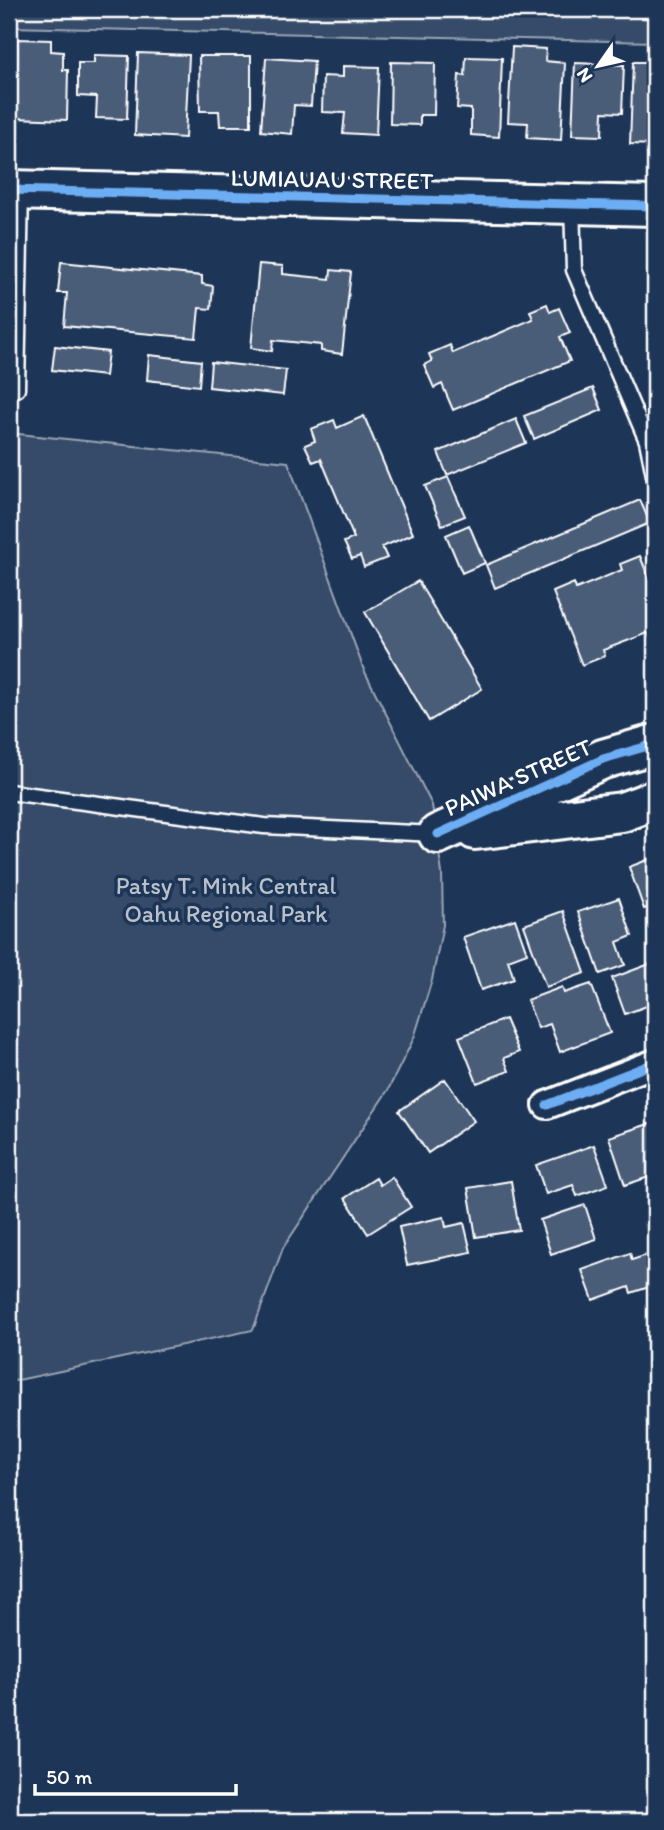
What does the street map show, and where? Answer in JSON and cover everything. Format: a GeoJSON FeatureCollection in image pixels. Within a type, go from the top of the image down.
{"type":"FeatureCollection","features":[{"type":"Feature","properties":{"kind":"street","name":"LUMIAUAU STREET"},"geometry":{"type":"LineString","coordinates":[[15,190],[655,206]]}},
{"type":"Feature","properties":{"kind":"street","name":"PAIWA STREET"},"geometry":{"type":"LineString","coordinates":[[438,834],[603,759],[655,744]]}},
{"type":"Feature","properties":{"kind":"street","name":"PAIWA STREET"},"geometry":{"type":"LineString","coordinates":[[438,834],[622,812],[655,800]]}},
{"type":"Feature","properties":{"kind":"street"},"geometry":{"type":"LineString","coordinates":[[547,1105],[655,1063]]}},
{"type":"Feature","properties":{"kind":"lane"},"geometry":{"type":"LineString","coordinates":[[15,190],[17,389]]}},
{"type":"Feature","properties":{"kind":"lane"},"geometry":{"type":"LineString","coordinates":[[572,204],[574,270],[647,440],[655,480]]}},
{"type":"Feature","properties":{"kind":"lane"},"geometry":{"type":"LineString","coordinates":[[9,792],[264,826],[438,834]]}},
{"type":"Feature","properties":{"kind":"green space"},"geometry":{"type":"Polygon","coordinates":[[[9,9],[655,9],[655,42],[9,27],[9,9]]]}},
{"type":"Feature","properties":{"kind":"green space","name":"Patsy T. Mink Central Oahu Regional Park"},"geometry":{"type":"Polygon","coordinates":[[[9,433],[288,462],[364,670],[432,805],[442,873],[443,925],[432,980],[414,1038],[388,1090],[283,1248],[253,1330],[9,1382],[9,433]]]}},
{"type":"Feature","properties":{"kind":"building"},"geometry":{"type":"Polygon","coordinates":[[[17,39],[51,40],[51,51],[63,52],[63,70],[68,70],[67,120],[15,118],[17,39]]]}},
{"type":"Feature","properties":{"kind":"building"},"geometry":{"type":"Polygon","coordinates":[[[512,47],[546,49],[545,61],[565,63],[561,140],[527,138],[528,123],[508,122],[512,47]]]}},
{"type":"Feature","properties":{"kind":"building"},"geometry":{"type":"Polygon","coordinates":[[[138,53],[189,55],[185,138],[135,135],[138,53]]]}},
{"type":"Feature","properties":{"kind":"building"},"geometry":{"type":"Polygon","coordinates":[[[94,55],[129,56],[127,119],[96,118],[97,97],[78,96],[78,63],[94,63],[94,55]]]}},
{"type":"Feature","properties":{"kind":"building"},"geometry":{"type":"Polygon","coordinates":[[[199,56],[251,56],[251,126],[220,126],[219,111],[200,111],[199,56]]]}},
{"type":"Feature","properties":{"kind":"building"},"geometry":{"type":"Polygon","coordinates":[[[466,57],[502,58],[499,137],[471,135],[471,109],[457,108],[459,75],[465,76],[466,57]]]}},
{"type":"Feature","properties":{"kind":"building"},"geometry":{"type":"Polygon","coordinates":[[[266,58],[314,61],[311,106],[294,105],[292,134],[261,131],[266,58]]]}},
{"type":"Feature","properties":{"kind":"building"},"geometry":{"type":"Polygon","coordinates":[[[391,62],[435,63],[434,115],[420,115],[420,125],[390,124],[391,62]]]}},
{"type":"Feature","properties":{"kind":"building"},"geometry":{"type":"Polygon","coordinates":[[[633,62],[655,62],[655,145],[630,144],[633,62]]]}},
{"type":"Feature","properties":{"kind":"building"},"geometry":{"type":"Polygon","coordinates":[[[575,63],[624,65],[622,113],[603,112],[602,136],[572,135],[575,63]]]}},
{"type":"Feature","properties":{"kind":"building"},"geometry":{"type":"Polygon","coordinates":[[[343,66],[379,67],[376,135],[343,133],[345,113],[322,112],[323,76],[343,77],[343,66]]]}},
{"type":"Feature","properties":{"kind":"building"},"geometry":{"type":"Polygon","coordinates":[[[61,262],[202,276],[202,284],[213,286],[211,309],[199,308],[196,338],[64,326],[67,293],[58,293],[61,262]]]}},
{"type":"Feature","properties":{"kind":"building"},"geometry":{"type":"Polygon","coordinates":[[[259,264],[283,266],[283,274],[330,279],[331,270],[351,272],[342,354],[321,351],[321,345],[273,340],[272,351],[251,348],[259,264]]]}},
{"type":"Feature","properties":{"kind":"building"},"geometry":{"type":"Polygon","coordinates":[[[547,304],[550,312],[559,308],[570,333],[560,337],[570,361],[453,410],[442,384],[434,388],[424,365],[432,361],[429,354],[450,345],[453,353],[533,319],[530,311],[547,304]]]}},
{"type":"Feature","properties":{"kind":"building"},"geometry":{"type":"Polygon","coordinates":[[[55,346],[108,352],[105,376],[52,370],[55,346]]]}},
{"type":"Feature","properties":{"kind":"building"},"geometry":{"type":"Polygon","coordinates":[[[149,355],[201,361],[199,386],[147,380],[149,355]]]}},
{"type":"Feature","properties":{"kind":"building"},"geometry":{"type":"Polygon","coordinates":[[[211,362],[286,370],[283,395],[209,387],[211,362]]]}},
{"type":"Feature","properties":{"kind":"building"},"geometry":{"type":"Polygon","coordinates":[[[593,388],[602,410],[534,439],[524,416],[593,388]]]}},
{"type":"Feature","properties":{"kind":"building"},"geometry":{"type":"Polygon","coordinates":[[[364,416],[413,534],[382,547],[387,558],[364,567],[360,556],[352,559],[344,542],[354,538],[321,459],[313,462],[305,445],[315,441],[311,429],[334,420],[337,428],[364,416]]]}},
{"type":"Feature","properties":{"kind":"building"},"geometry":{"type":"Polygon","coordinates":[[[516,419],[526,443],[447,475],[438,452],[516,419]]]}},
{"type":"Feature","properties":{"kind":"building"},"geometry":{"type":"Polygon","coordinates":[[[448,477],[465,516],[442,525],[425,486],[448,477]]]}},
{"type":"Feature","properties":{"kind":"building"},"geometry":{"type":"Polygon","coordinates":[[[640,500],[650,523],[495,588],[486,565],[640,500]]]}},
{"type":"Feature","properties":{"kind":"building"},"geometry":{"type":"Polygon","coordinates":[[[469,525],[485,563],[462,573],[446,535],[469,525]]]}},
{"type":"Feature","properties":{"kind":"building"},"geometry":{"type":"Polygon","coordinates":[[[640,556],[655,593],[655,636],[650,638],[648,633],[603,650],[605,656],[582,665],[553,592],[574,583],[576,589],[622,570],[620,564],[640,556]]]}},
{"type":"Feature","properties":{"kind":"building"},"geometry":{"type":"Polygon","coordinates":[[[418,581],[482,689],[429,721],[365,612],[418,581]]]}},
{"type":"Feature","properties":{"kind":"building"},"geometry":{"type":"Polygon","coordinates":[[[655,857],[655,905],[644,909],[629,867],[655,857]]]}},
{"type":"Feature","properties":{"kind":"building"},"geometry":{"type":"Polygon","coordinates":[[[619,898],[632,936],[617,942],[625,965],[600,974],[578,912],[619,898]]]}},
{"type":"Feature","properties":{"kind":"building"},"geometry":{"type":"Polygon","coordinates":[[[563,911],[585,973],[546,987],[524,925],[563,911]]]}},
{"type":"Feature","properties":{"kind":"building"},"geometry":{"type":"Polygon","coordinates":[[[515,919],[527,953],[508,960],[514,979],[481,990],[463,937],[515,919]]]}},
{"type":"Feature","properties":{"kind":"building"},"geometry":{"type":"Polygon","coordinates":[[[655,962],[655,1003],[625,1014],[612,978],[655,962]]]}},
{"type":"Feature","properties":{"kind":"building"},"geometry":{"type":"Polygon","coordinates":[[[591,984],[610,1033],[560,1052],[550,1024],[538,1028],[527,1000],[562,987],[564,993],[591,984]]]}},
{"type":"Feature","properties":{"kind":"building"},"geometry":{"type":"Polygon","coordinates":[[[505,1019],[519,1052],[504,1058],[509,1071],[477,1083],[459,1037],[505,1019]]]}},
{"type":"Feature","properties":{"kind":"building"},"geometry":{"type":"Polygon","coordinates":[[[445,1079],[474,1121],[428,1153],[399,1111],[445,1079]]]}},
{"type":"Feature","properties":{"kind":"building"},"geometry":{"type":"Polygon","coordinates":[[[655,1122],[655,1175],[625,1185],[609,1137],[655,1122]]]}},
{"type":"Feature","properties":{"kind":"building"},"geometry":{"type":"Polygon","coordinates":[[[594,1145],[608,1185],[577,1196],[573,1185],[546,1194],[536,1165],[594,1145]]]}},
{"type":"Feature","properties":{"kind":"building"},"geometry":{"type":"Polygon","coordinates":[[[392,1177],[411,1207],[368,1234],[345,1198],[376,1178],[380,1185],[392,1177]]]}},
{"type":"Feature","properties":{"kind":"building"},"geometry":{"type":"Polygon","coordinates":[[[511,1181],[519,1230],[476,1237],[468,1188],[511,1181]]]}},
{"type":"Feature","properties":{"kind":"building"},"geometry":{"type":"Polygon","coordinates":[[[585,1205],[596,1239],[551,1254],[540,1220],[585,1205]]]}},
{"type":"Feature","properties":{"kind":"building"},"geometry":{"type":"Polygon","coordinates":[[[444,1217],[446,1227],[464,1223],[471,1252],[407,1265],[399,1227],[444,1217]]]}},
{"type":"Feature","properties":{"kind":"building"},"geometry":{"type":"Polygon","coordinates":[[[655,1220],[655,1254],[645,1223],[655,1220]]]}},
{"type":"Feature","properties":{"kind":"building"},"geometry":{"type":"Polygon","coordinates":[[[630,1253],[632,1260],[647,1255],[655,1285],[631,1293],[629,1287],[593,1300],[582,1270],[630,1253]]]}},
{"type":"Feature","properties":{"kind":"cycle path"},"geometry":{"type":"LineString","coordinates":[[9,190],[655,206]]}},
{"type":"Feature","properties":{"kind":"cycle path"},"geometry":{"type":"LineString","coordinates":[[438,834],[603,759],[655,744]]}},
{"type":"Feature","properties":{"kind":"cycle path"},"geometry":{"type":"LineString","coordinates":[[547,1105],[655,1063]]}}]}
